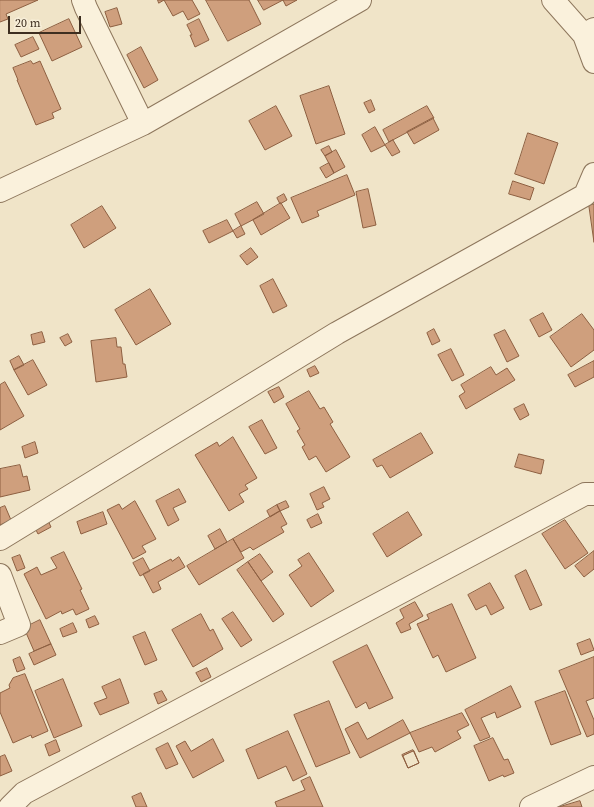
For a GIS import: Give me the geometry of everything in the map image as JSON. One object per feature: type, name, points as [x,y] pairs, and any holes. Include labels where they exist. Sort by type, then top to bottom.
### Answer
[{"type":"street","points":[[83,0],[143,124]]},
{"type":"street","points":[[0,191],[143,124],[360,0]]},
{"type":"street","points":[[553,0],[591,36],[594,62]]},
{"type":"street","points":[[0,539],[337,333],[585,194],[594,174]]},
{"type":"street","points":[[10,807],[24,793],[31,789],[585,494],[594,494]]},
{"type":"street","points":[[0,575],[19,625],[0,633]]},
{"type":"street","points":[[531,807],[594,777]]},
{"type":"building","points":[[0,0],[38,0],[6,14],[8,19],[0,22]]},
{"type":"building","points":[[164,0],[192,0],[200,14],[188,20],[183,11],[173,16]]},
{"type":"building","points":[[206,0],[249,0],[261,24],[228,41]]},
{"type":"building","points":[[258,0],[283,0],[264,10]]},
{"type":"building","points":[[283,0],[297,0],[286,6]]},
{"type":"building","points":[[117,8],[122,24],[110,27],[105,12]]},
{"type":"building","points":[[69,19],[82,47],[52,61],[39,33]]},
{"type":"building","points":[[199,19],[209,40],[195,47],[190,35],[192,35],[187,25]]},
{"type":"building","points":[[33,37],[39,49],[21,57],[15,45]]},
{"type":"building","points":[[141,47],[158,80],[144,88],[127,55]]},
{"type":"building","points":[[31,61],[33,64],[40,61],[61,109],[52,113],[54,118],[36,125],[13,68]]},
{"type":"building","points":[[329,86],[345,134],[316,144],[300,96]]},
{"type":"building","points":[[371,100],[375,110],[369,113],[364,103]]},
{"type":"building","points":[[276,106],[292,136],[265,150],[249,121]]},
{"type":"building","points":[[427,106],[434,118],[389,142],[383,130]]},
{"type":"building","points":[[433,118],[439,130],[414,144],[407,132]]},
{"type":"building","points":[[375,127],[385,145],[371,152],[362,135]]},
{"type":"building","points":[[528,133],[558,143],[544,184],[515,174]]},
{"type":"building","points":[[393,140],[400,152],[392,156],[385,145]]},
{"type":"building","points":[[329,146],[332,152],[325,156],[321,150]]},
{"type":"building","points":[[336,150],[345,167],[334,173],[325,156]]},
{"type":"building","points":[[329,163],[334,173],[326,178],[320,168]]},
{"type":"building","points":[[347,175],[355,195],[317,211],[319,216],[302,223],[291,198]]},
{"type":"building","points":[[513,181],[534,188],[530,200],[509,194]]},
{"type":"building","points":[[368,189],[376,225],[363,228],[356,192]]},
{"type":"building","points":[[284,194],[287,200],[280,204],[277,198]]},
{"type":"building","points":[[257,202],[264,214],[241,226],[235,214]]},
{"type":"building","points":[[281,203],[290,218],[261,235],[253,220]]},
{"type":"building","points":[[589,204],[594,204],[594,242]]},
{"type":"building","points":[[102,206],[116,228],[84,248],[71,225]]},
{"type":"building","points":[[227,220],[233,231],[209,243],[203,231]]},
{"type":"building","points":[[241,226],[245,234],[237,238],[233,231]]},
{"type":"building","points":[[251,248],[258,257],[247,265],[240,256]]},
{"type":"building","points":[[273,279],[287,306],[273,313],[260,286]]},
{"type":"building","points":[[150,289],[171,324],[136,345],[115,310]]},
{"type":"building","points":[[543,313],[552,330],[539,337],[530,320]]},
{"type":"building","points":[[582,314],[594,330],[594,350],[571,367],[550,337]]},
{"type":"building","points":[[434,329],[440,341],[432,345],[427,333]]},
{"type":"building","points":[[505,330],[519,356],[507,362],[494,335]]},
{"type":"building","points":[[42,332],[45,342],[33,345],[31,335]]},
{"type":"building","points":[[68,334],[72,342],[65,346],[60,338]]},
{"type":"building","points":[[116,338],[117,347],[121,347],[123,364],[125,364],[127,377],[96,382],[91,341]]},
{"type":"building","points":[[451,349],[464,375],[452,381],[438,355]]},
{"type":"building","points":[[19,356],[24,365],[14,370],[10,361]]},
{"type":"building","points":[[33,360],[47,385],[28,395],[14,370]]},
{"type":"building","points":[[594,361],[594,377],[575,387],[568,375]]},
{"type":"building","points":[[315,366],[319,373],[310,377],[307,370]]},
{"type":"building","points":[[491,367],[496,375],[507,368],[515,380],[466,409],[459,396],[465,392],[461,385]]},
{"type":"building","points":[[5,382],[24,416],[0,430],[0,385]]},
{"type":"building","points":[[279,387],[284,397],[274,403],[268,392]]},
{"type":"building","points":[[309,391],[320,409],[324,407],[333,422],[330,424],[350,457],[326,472],[316,456],[309,460],[302,447],[305,445],[297,431],[300,429],[286,404]]},
{"type":"building","points":[[524,404],[529,415],[520,420],[514,409]]},
{"type":"building","points":[[262,420],[277,448],[265,454],[249,427]]},
{"type":"building","points":[[421,433],[433,453],[390,478],[382,465],[377,467],[373,460]]},
{"type":"building","points":[[233,437],[257,478],[245,485],[248,489],[239,494],[244,502],[229,511],[195,455],[217,442],[219,446]]},
{"type":"building","points":[[35,442],[38,453],[25,458],[22,447]]},
{"type":"building","points":[[519,454],[544,460],[541,474],[515,467]]},
{"type":"building","points":[[20,465],[23,477],[27,476],[30,490],[0,497],[0,469]]},
{"type":"building","points":[[324,487],[330,499],[322,503],[324,507],[317,510],[310,494]]},
{"type":"building","points":[[179,489],[186,502],[173,508],[179,520],[168,526],[156,501]]},
{"type":"building","points":[[135,501],[156,539],[142,546],[146,552],[133,559],[107,510],[119,504],[122,509]]},
{"type":"building","points":[[286,501],[289,507],[280,511],[277,505]]},
{"type":"building","points":[[277,505],[280,511],[270,517],[267,511]]},
{"type":"building","points":[[5,506],[11,520],[0,525],[0,508]]},
{"type":"building","points":[[280,511],[287,524],[281,527],[284,532],[253,550],[250,547],[241,552],[233,539]]},
{"type":"building","points":[[103,512],[107,524],[81,534],[77,522]]},
{"type":"building","points":[[408,512],[422,535],[387,557],[373,534]]},
{"type":"building","points":[[318,514],[322,523],[311,528],[307,520]]},
{"type":"building","points":[[46,516],[51,527],[38,534],[32,522]]},
{"type":"building","points":[[565,520],[588,553],[565,569],[542,534]]},
{"type":"building","points":[[220,529],[227,542],[215,549],[208,536]]},
{"type":"building","points":[[233,539],[244,558],[199,585],[187,566]]},
{"type":"building","points":[[594,551],[594,569],[584,577],[575,566]]},
{"type":"building","points":[[64,552],[82,589],[80,590],[89,609],[76,615],[73,609],[62,614],[61,611],[46,619],[24,574],[37,567],[41,575],[57,568],[51,558]]},
{"type":"building","points":[[309,553],[334,591],[311,607],[289,575],[302,566],[298,560]]},
{"type":"building","points":[[260,554],[273,572],[261,581],[248,562]]},
{"type":"building","points":[[20,555],[25,568],[17,571],[12,558]]},
{"type":"building","points":[[179,557],[185,567],[158,582],[161,589],[153,593],[143,574],[171,559],[172,561]]},
{"type":"building","points":[[143,558],[150,571],[140,576],[133,563]]},
{"type":"building","points":[[248,562],[284,614],[273,622],[237,570]]},
{"type":"building","points":[[526,570],[542,605],[530,610],[515,576]]},
{"type":"building","points":[[490,583],[504,608],[491,615],[486,605],[476,610],[468,595]]},
{"type":"building","points":[[415,602],[423,616],[409,624],[411,629],[401,633],[396,623],[404,618],[400,610]]},
{"type":"building","points":[[452,604],[476,658],[446,672],[438,655],[433,658],[417,624],[429,619],[427,615]]},
{"type":"building","points":[[233,612],[252,640],[241,647],[222,619]]},
{"type":"building","points":[[201,614],[210,631],[213,629],[223,649],[193,667],[172,630]]},
{"type":"building","points":[[95,616],[99,624],[89,628],[86,620]]},
{"type":"building","points":[[40,620],[51,644],[34,651],[24,628]]},
{"type":"building","points":[[73,623],[77,632],[63,637],[60,629]]},
{"type":"building","points":[[145,632],[157,660],[145,665],[133,637]]},
{"type":"building","points":[[590,639],[594,650],[581,655],[577,644]]},
{"type":"building","points":[[51,644],[56,655],[34,665],[29,654]]},
{"type":"building","points":[[367,645],[393,698],[369,709],[366,702],[356,708],[333,662]]},
{"type":"building","points":[[20,657],[25,669],[17,672],[13,660]]},
{"type":"building","points":[[594,657],[594,698],[586,701],[594,720],[594,734],[587,737],[559,671]]},
{"type":"building","points":[[207,668],[211,677],[201,682],[196,673]]},
{"type":"building","points":[[25,674],[48,731],[32,738],[31,735],[13,743],[0,712],[0,693],[10,688],[9,685],[13,678]]},
{"type":"building","points":[[63,679],[82,726],[54,738],[35,691]]},
{"type":"building","points":[[120,679],[129,703],[100,715],[94,703],[107,698],[102,687]]},
{"type":"building","points":[[511,686],[521,707],[497,718],[495,712],[481,718],[490,737],[480,741],[465,710]]},
{"type":"building","points":[[162,691],[167,700],[158,704],[154,694]]},
{"type":"building","points":[[565,691],[581,734],[551,745],[535,702]]},
{"type":"building","points":[[329,701],[350,753],[316,767],[294,715]]},
{"type":"building","points":[[462,713],[469,725],[457,731],[461,738],[435,752],[432,747],[419,752],[410,733]]},
{"type":"building","points":[[403,720],[410,733],[360,758],[345,729],[358,722],[367,739]]},
{"type":"building","points":[[288,731],[307,774],[293,781],[286,766],[258,779],[246,750]]},
{"type":"building","points":[[493,738],[504,760],[508,759],[514,773],[504,777],[503,775],[489,781],[474,746]]},
{"type":"building","points":[[213,739],[224,761],[193,778],[176,746],[185,741],[191,751]]},
{"type":"building","points":[[56,740],[60,751],[49,756],[45,745]]},
{"type":"building","points":[[168,743],[178,764],[166,769],[156,749]]},
{"type":"building","points":[[413,750],[419,763],[408,768],[402,755]]},
{"type":"building","points":[[414,751],[419,763],[408,768],[403,756]]},
{"type":"building","points":[[5,755],[12,771],[0,776],[0,757]]},
{"type":"building","points":[[310,777],[323,807],[277,807],[275,802],[305,790],[301,781]]},
{"type":"building","points":[[141,793],[147,807],[136,807],[132,797]]},
{"type":"building","points":[[580,801],[582,807],[559,807]]}]
